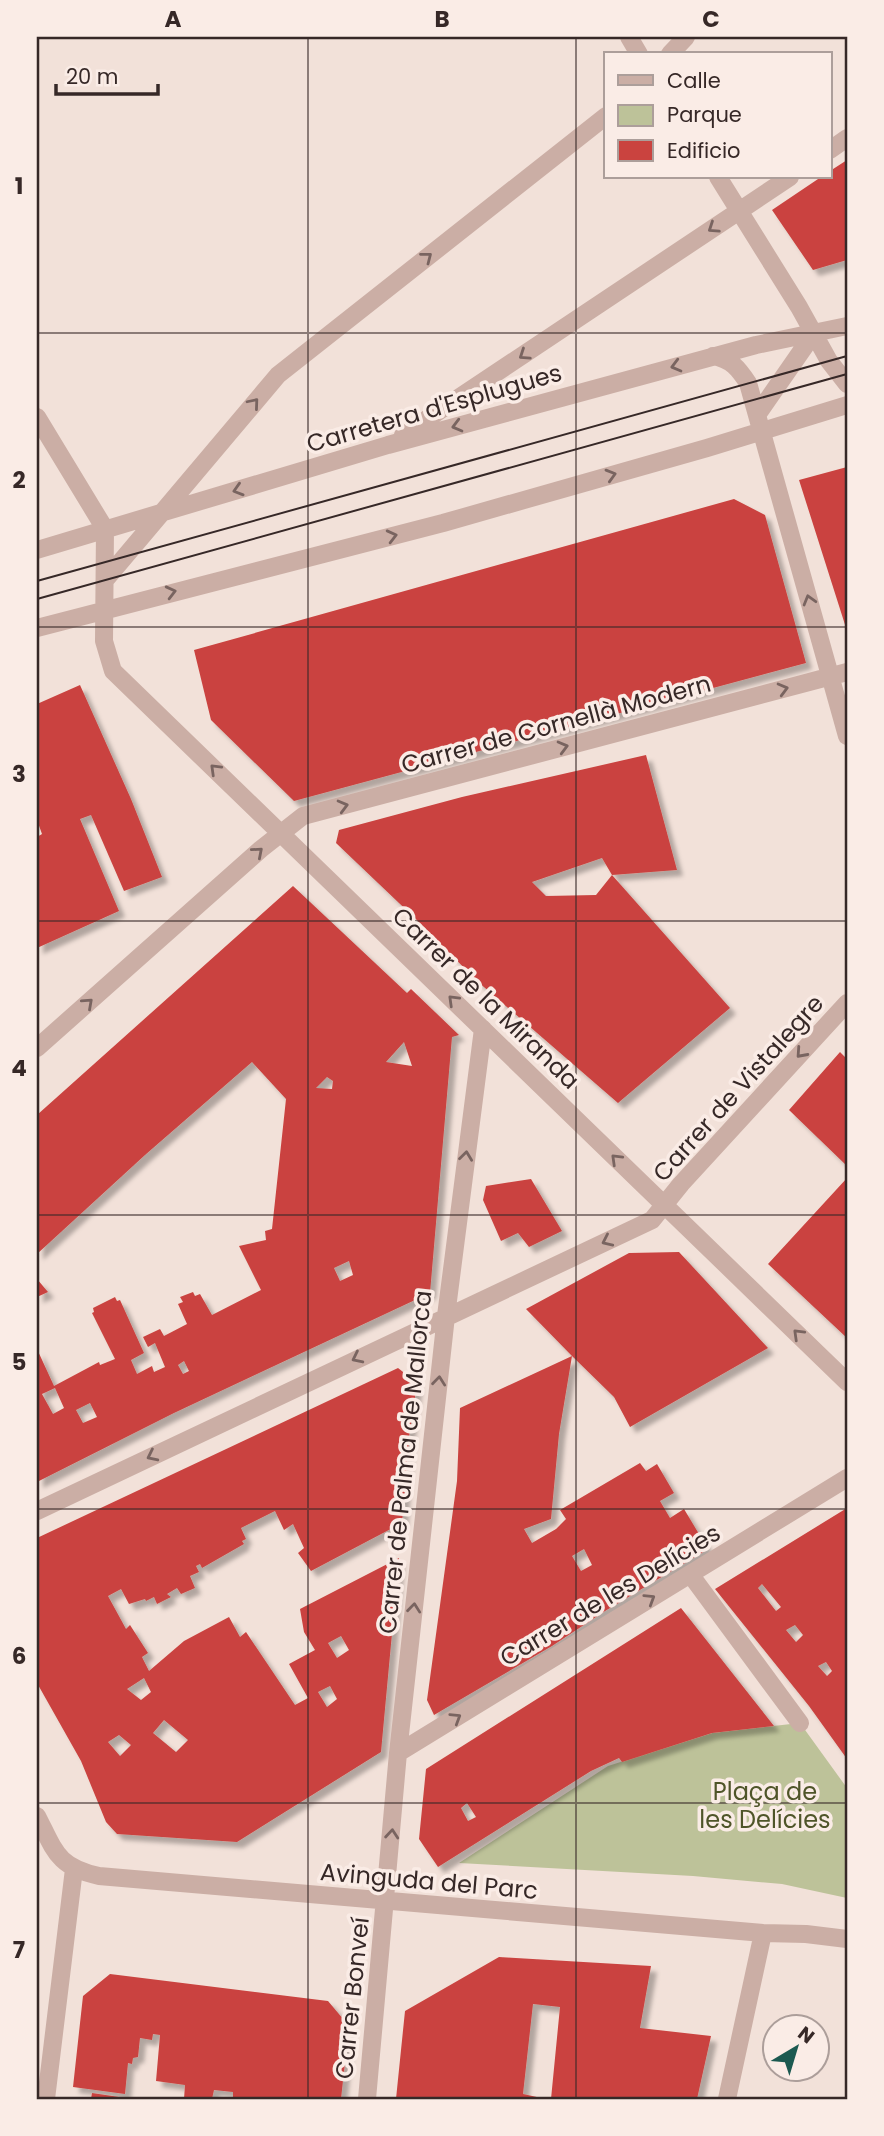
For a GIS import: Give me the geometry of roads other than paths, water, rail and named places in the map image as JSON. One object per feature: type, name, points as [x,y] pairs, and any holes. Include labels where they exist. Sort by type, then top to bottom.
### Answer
[{"type":"street","points":[[672,52],[687,37]]},
{"type":"street","points":[[106,579],[278,375],[604,118]]},
{"type":"street","points":[[832,149],[847,138]]},
{"type":"street","points":[[719,178],[814,333],[828,361],[847,384]]},
{"type":"street","points":[[388,445],[789,178]]},
{"type":"street","name":"Carretera d'Esplugues","points":[[37,550],[388,445],[713,356],[847,326]]},
{"type":"street","points":[[759,423],[814,333]]},
{"type":"street","points":[[713,356],[726,359],[739,368],[748,383],[839,674],[847,736]]},
{"type":"street","points":[[37,628],[443,523],[759,423],[847,405]]},
{"type":"street","points":[[37,417],[105,529],[105,609]]},
{"type":"street","name":"Carrer de la Miranda","points":[[105,609],[104,641],[113,671],[847,1382]]},
{"type":"street","name":"Carrer de Cornellà Modern","points":[[37,1048],[303,816],[839,674]]},
{"type":"street","name":"Carrer de Vistalegre","points":[[37,1511],[652,1220],[681,1184],[847,1003]]},
{"type":"street","name":"Carrer de Palma de Mallorca","points":[[386,1902],[398,1754],[446,1316],[483,1029]]},
{"type":"street","name":"Carrer de les Delícies","points":[[398,1754],[847,1478]]},
{"type":"street","points":[[690,1574],[800,1723]]},
{"type":"street","points":[[37,1816],[45,1848],[74,1869],[47,2099]]},
{"type":"street","name":"Avinguda del Parc","points":[[74,1869],[99,1876],[763,1933],[806,1934],[847,1940]]},
{"type":"street","name":"Carrer Bonveí","points":[[367,2099],[386,1902]]},
{"type":"street","points":[[727,2099],[763,1933]]},
{"type":"tram line","points":[[37,581],[847,356]]},
{"type":"tram line","points":[[37,599],[847,374]]},
{"type":"park label","name":"Plaça de les Delícies","points":[[765,1805]]}]
